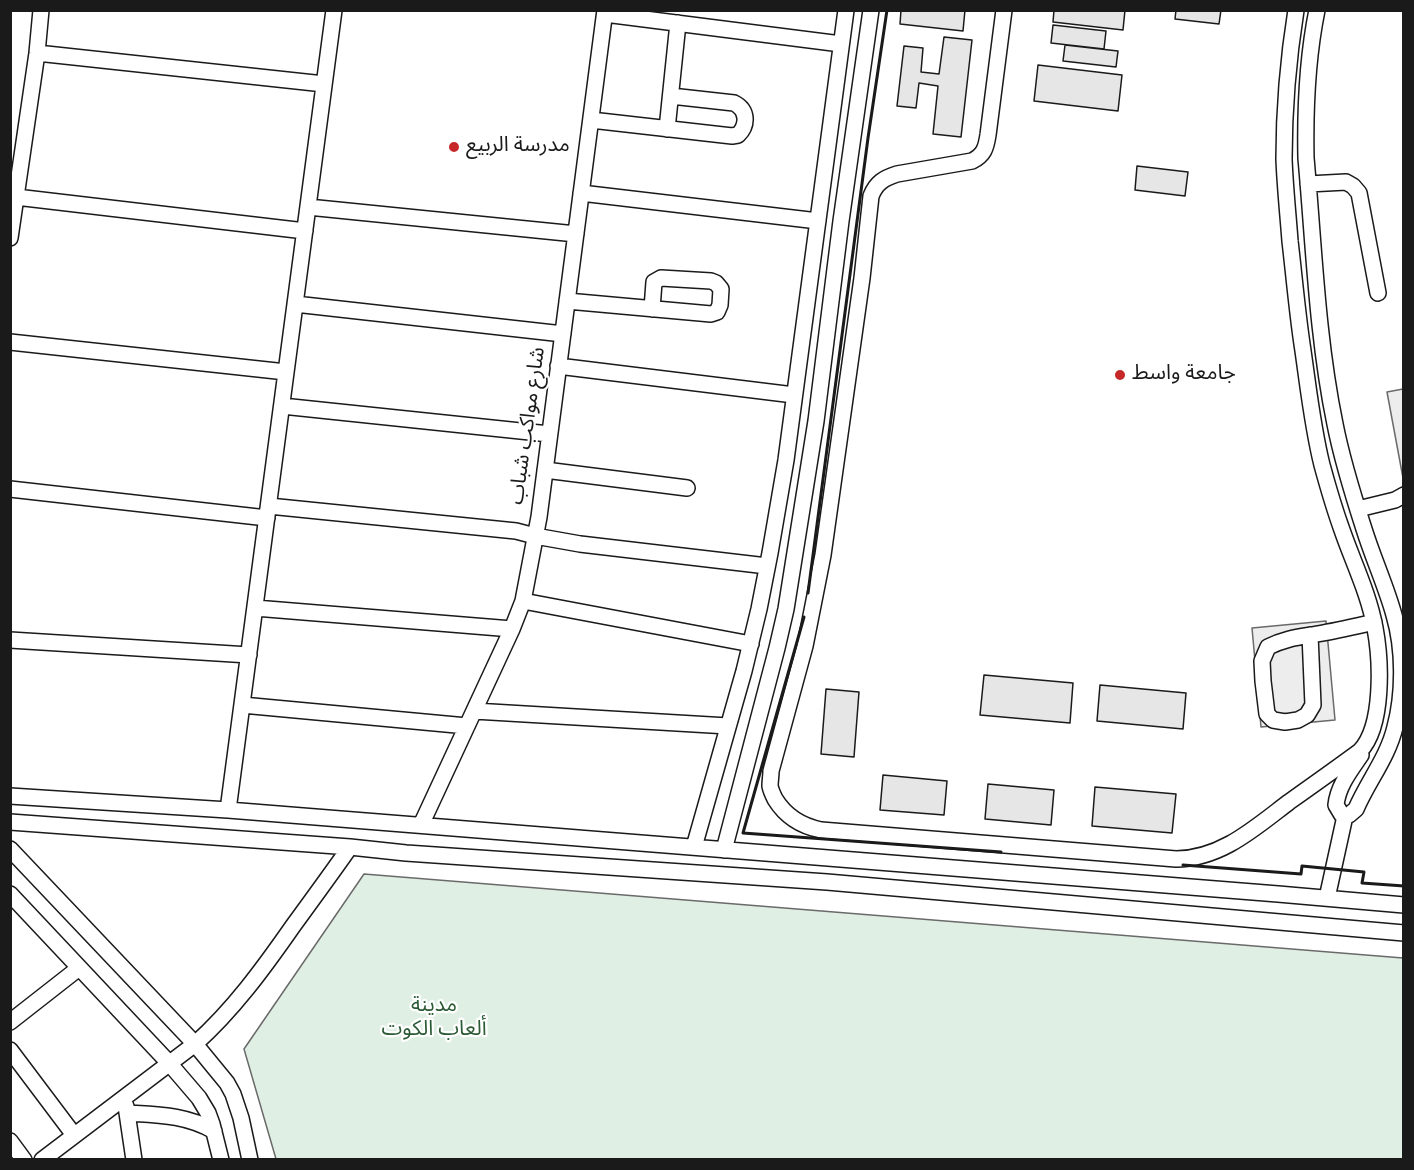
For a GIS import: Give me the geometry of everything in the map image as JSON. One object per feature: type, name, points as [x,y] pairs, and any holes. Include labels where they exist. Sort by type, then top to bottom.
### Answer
[{"type":"street","points":[[10,238],[37,53],[41,10]]},
{"type":"street","points":[[228,810],[334,10]]},
{"type":"street","points":[[694,847],[751,644],[767,566],[786,459],[846,10]]},
{"type":"street","points":[[724,849],[786,609],[816,421],[871,10]]},
{"type":"street","points":[[1004,10],[985,150],[972,161],[889,176],[877,185],[871,196],[859,300],[823,555],[805,646],[771,771],[772,794],[781,808],[797,822],[821,830],[1184,859],[1211,852],[1239,839],[1366,745]]},
{"type":"street","points":[[1296,10],[1286,95],[1284,162],[1297,312],[1313,422],[1321,460],[1341,529],[1370,607],[1378,645],[1380,669],[1379,695],[1373,726],[1366,745],[1345,778],[1337,799],[1338,810],[1345,816]]},
{"type":"street","points":[[1317,10],[1306,90],[1305,147],[1323,354],[1337,433],[1364,529],[1394,612],[1402,642],[1397,742],[1356,809],[1345,816]]},
{"type":"street","points":[[605,12],[842,44]]},
{"type":"street","name":"شارع مواكب شباب","points":[[421,825],[523,601],[545,470],[605,12]]},
{"type":"street","points":[[667,129],[678,23]]},
{"type":"street","points":[[37,53],[324,84]]},
{"type":"street","points":[[591,120],[735,136],[744,126],[743,110],[741,106],[734,103],[670,96]]},
{"type":"street","points":[[1308,184],[1346,182],[1359,193],[1378,293]]},
{"type":"street","points":[[581,193],[818,221]]},
{"type":"street","points":[[16,197],[305,231]]},
{"type":"street","points":[[308,207],[576,234]]},
{"type":"street","points":[[567,301],[652,309],[714,314],[720,305],[721,289],[711,281],[661,278],[654,282],[652,309]]},
{"type":"street","points":[[295,304],[563,334]]},
{"type":"street","points":[[10,342],[286,372]]},
{"type":"street","points":[[558,366],[794,395]]},
{"type":"street","points":[[282,406],[549,434]]},
{"type":"street","points":[[545,470],[687,488]]},
{"type":"street","points":[[10,489],[516,531],[580,544],[767,566]]},
{"type":"street","points":[[1358,509],[1395,500],[1404,495]]},
{"type":"street","points":[[523,601],[751,644]]},
{"type":"street","points":[[255,608],[512,629]]},
{"type":"street","points":[[1310,635],[1312,705],[1307,715],[1298,720],[1285,722],[1273,720],[1267,714],[1263,681],[1262,661],[1268,647],[1282,640],[1374,622]]},
{"type":"street","points":[[10,640],[249,655]]},
{"type":"street","points":[[242,705],[467,726]]},
{"type":"street","points":[[474,711],[728,726]]},
{"type":"street","points":[[10,796],[421,825],[1404,905]]},
{"type":"street","points":[[1327,898],[1345,816]]},
{"type":"street","points":[[13,822],[418,854],[827,882],[1404,933]]},
{"type":"street","points":[[42,1160],[213,1028],[249,987],[350,847]]},
{"type":"street","points":[[10,849],[195,1044],[227,1083],[241,1118],[250,1160]]},
{"type":"street","points":[[10,894],[169,1064],[203,1104],[214,1131],[221,1160]]},
{"type":"street","points":[[1276,921],[1278,894]]},
{"type":"street","points":[[1384,931],[1385,903]]},
{"type":"street","points":[[10,1022],[79,968]]},
{"type":"street","points":[[10,1050],[74,1135]]},
{"type":"street","points":[[125,1097],[134,1160]]},
{"type":"street","points":[[127,1113],[181,1117],[200,1123],[214,1131]]},
{"type":"street","points":[[10,1141],[24,1160]]},
{"type":"green space","name":"مدينة ألعاب الكوت","points":[[364,874],[1403,958],[1403,1159],[276,1159],[244,1049]]},
{"type":"shaded area","points":[[1404,389],[1403,478],[1387,392]]},
{"type":"shaded area","points":[[1326,621],[1335,720],[1261,727],[1252,628]]},
{"type":"building","points":[[901,10],[965,10],[963,31],[900,24]]},
{"type":"building","points":[[1054,10],[1125,10],[1123,30],[1053,22]]},
{"type":"building","points":[[1176,10],[1221,10],[1219,24],[1175,19]]},
{"type":"building","points":[[1053,25],[1106,31],[1104,49],[1051,43]]},
{"type":"building","points":[[944,37],[972,40],[961,137],[933,134],[938,86],[919,83],[916,108],[897,106],[904,46],[923,48],[921,72],[939,74]]},
{"type":"building","points":[[1065,45],[1118,51],[1116,67],[1063,61]]},
{"type":"building","points":[[1038,65],[1122,75],[1118,111],[1034,101]]},
{"type":"building","points":[[1137,166],[1188,172],[1185,196],[1135,190]]},
{"type":"building","points":[[984,675],[1073,683],[1070,723],[980,715]]},
{"type":"building","points":[[1100,685],[1186,693],[1183,729],[1097,721]]},
{"type":"building","points":[[826,689],[859,692],[854,757],[821,754]]},
{"type":"building","points":[[883,775],[947,781],[944,815],[880,810]]},
{"type":"building","points":[[988,784],[1054,790],[1051,825],[985,819]]},
{"type":"building","points":[[1095,787],[1176,794],[1172,833],[1092,826]]},
{"type":"wall","points":[[808,593],[887,10]]},
{"type":"wall","points":[[804,617],[743,833],[1001,852]]},
{"type":"wall","points":[[1183,865],[1301,874],[1302,866],[1364,872],[1362,883],[1404,886]]},
{"type":"place","name":"مدرسة الربيع","points":[[454,147]]},
{"type":"place","name":"جامعة واسط","points":[[1120,375]]}]
